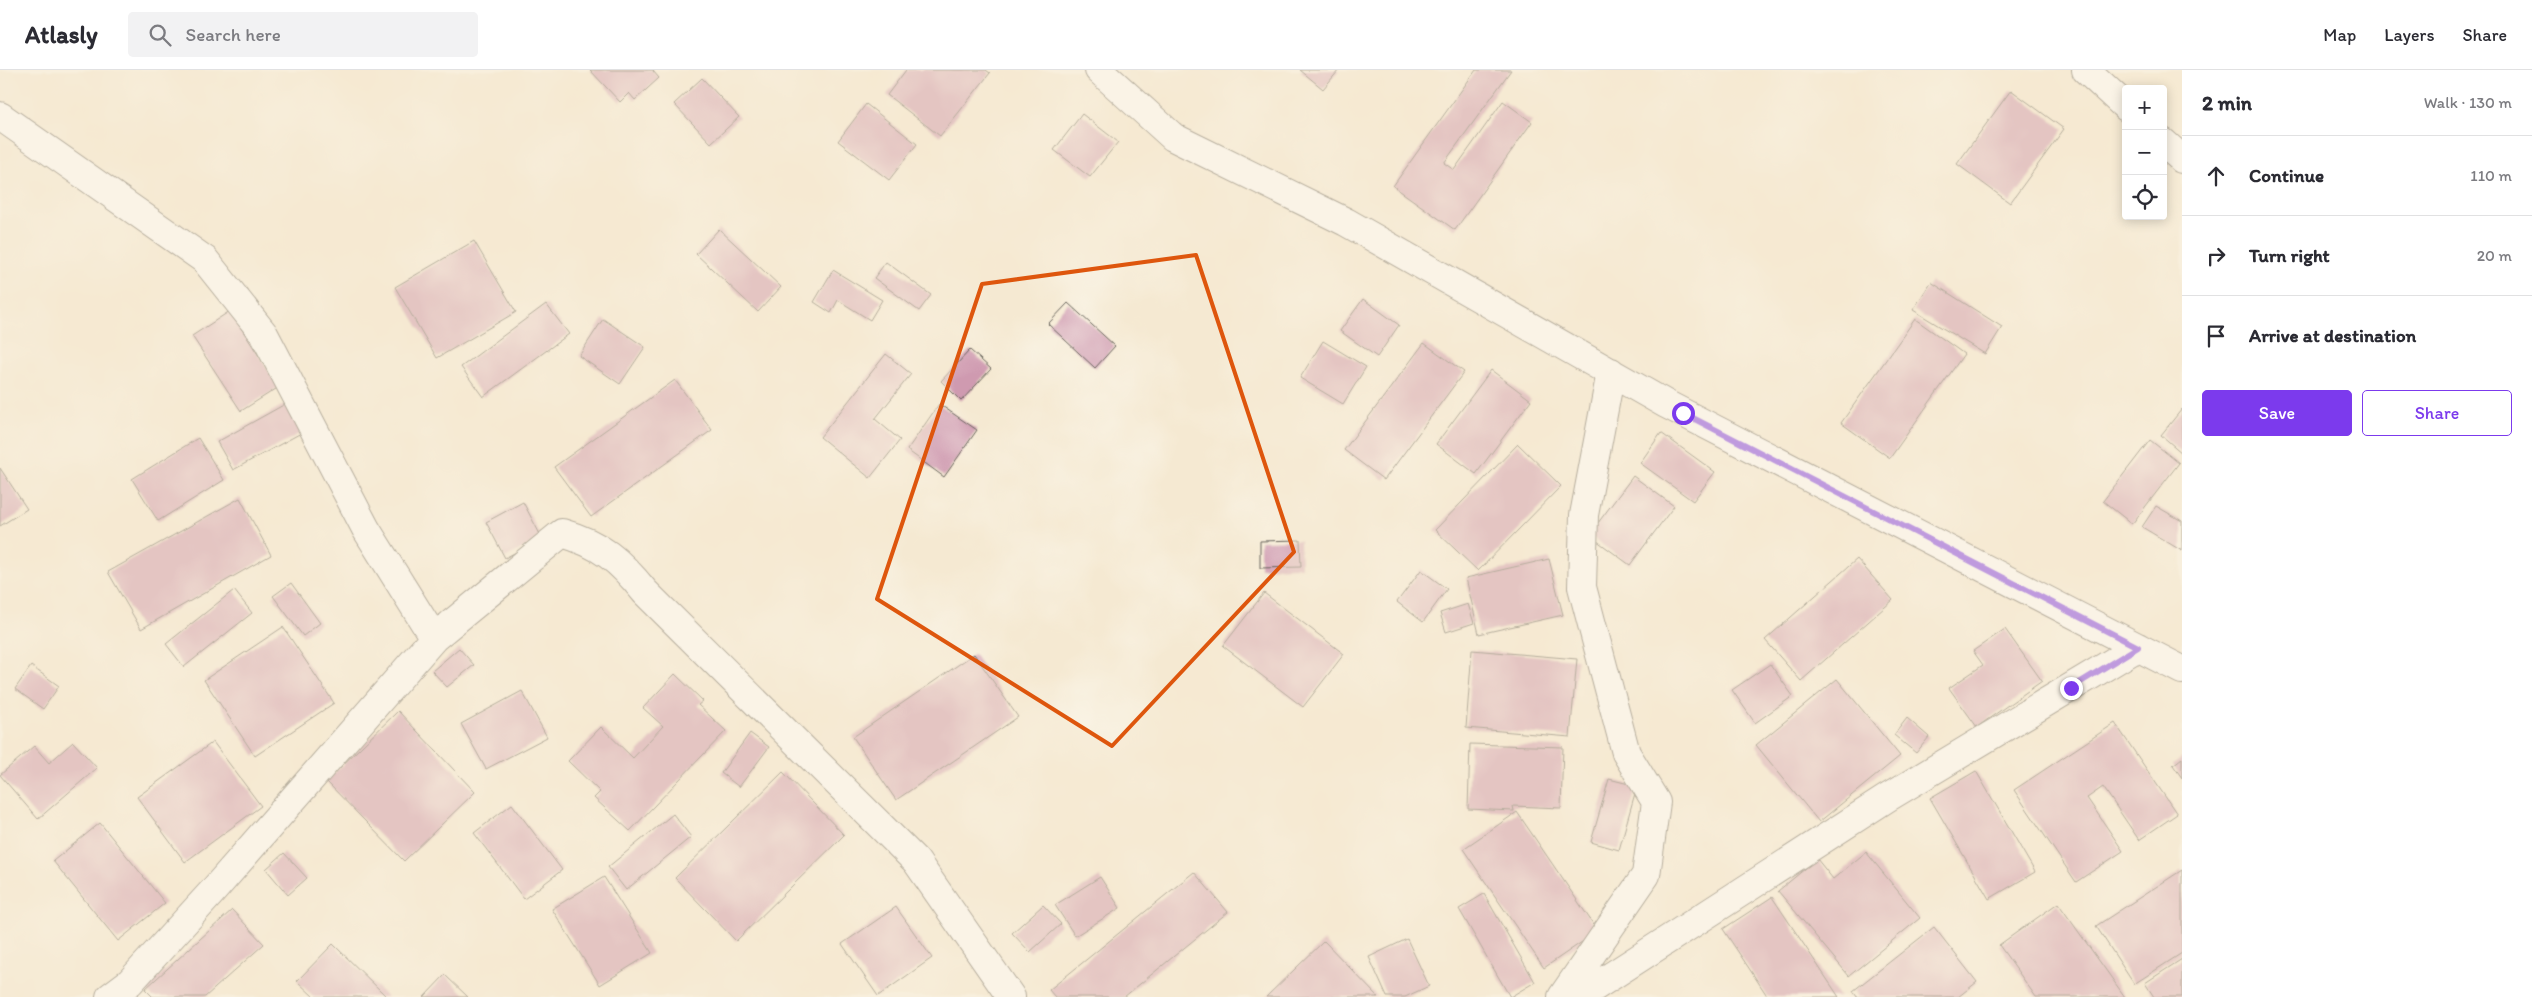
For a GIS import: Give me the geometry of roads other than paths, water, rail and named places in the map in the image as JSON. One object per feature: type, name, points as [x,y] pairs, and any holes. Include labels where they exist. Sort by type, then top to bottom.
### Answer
[{"type":"street","points":[[1099,70],[1173,137],[1346,222],[1666,404],[2138,647],[2177,660]]},
{"type":"street","points":[[2086,70],[2122,103]]},
{"type":"street","points":[[0,116],[205,260],[264,334],[366,529],[434,638]]},
{"type":"street","points":[[2167,146],[2182,159]]},
{"type":"street","points":[[1562,997],[1646,874],[1656,802],[1626,753],[1582,587],[1584,515],[1611,372]]},
{"type":"street","points":[[110,997],[130,982],[212,892],[434,638],[562,534],[587,540],[625,566],[645,592],[916,860],[1011,997]]},
{"type":"street","points":[[1579,997],[1887,798],[2138,647]]}]
